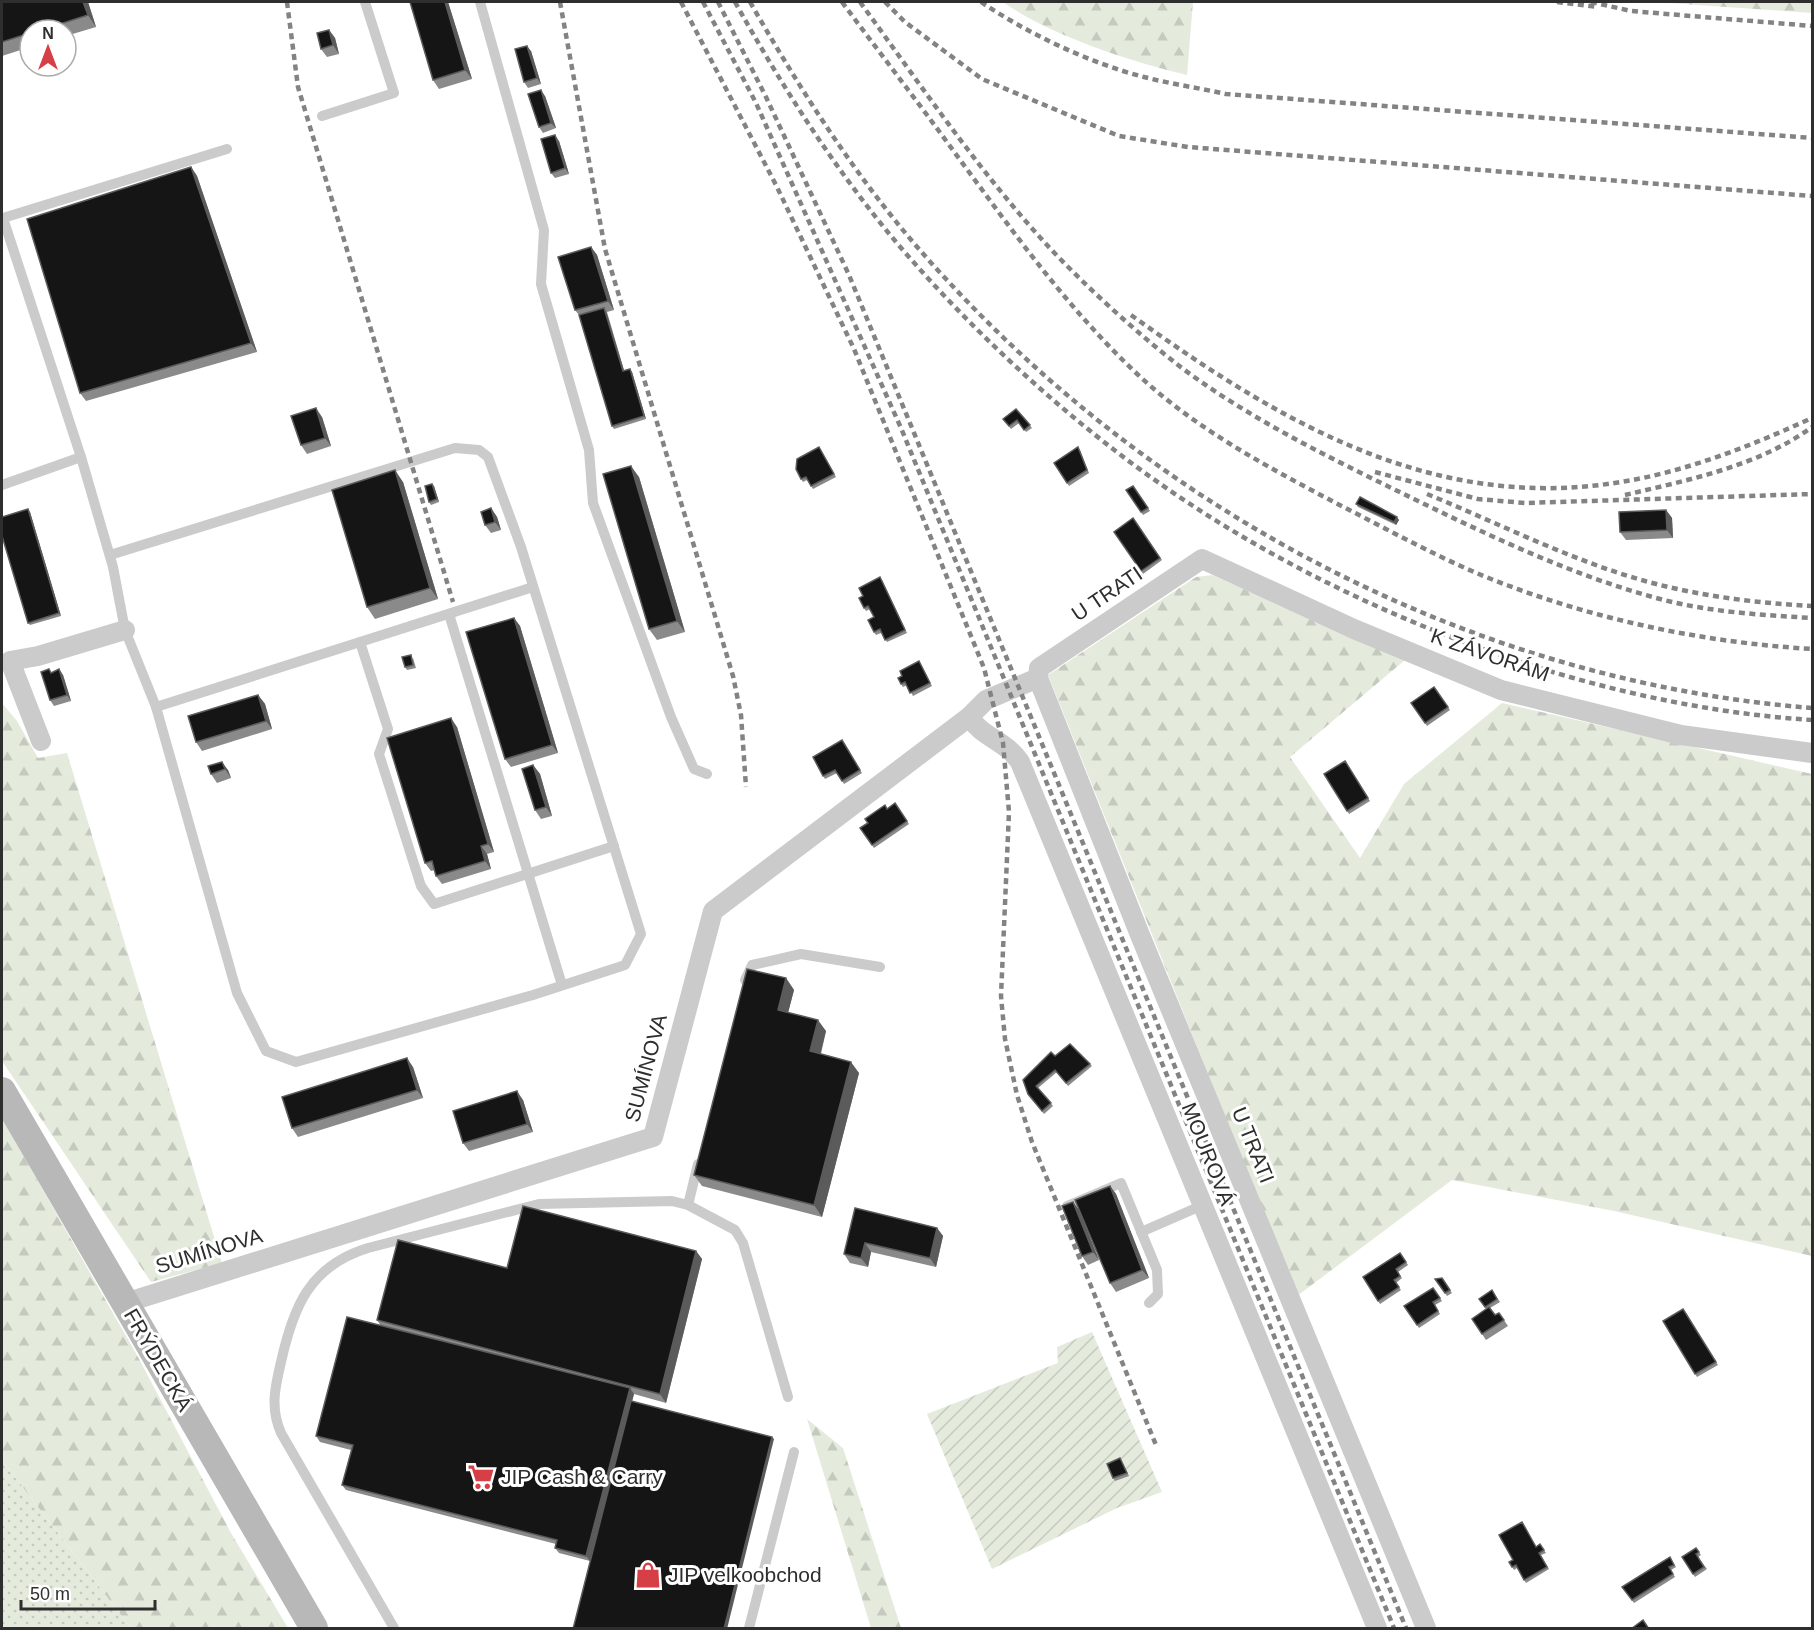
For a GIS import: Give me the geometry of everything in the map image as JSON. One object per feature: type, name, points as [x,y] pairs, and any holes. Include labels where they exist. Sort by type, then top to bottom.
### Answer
[{"type":"main road","name":"FRÝDECKÁ","points":[[2,1091],[314,1629]]},
{"type":"street","name":"U TRATI","points":[[1202,559],[1039,673],[1140,935],[1426,1629]]},
{"type":"street","name":"K ZÁVORÁM","points":[[1202,559],[1354,629],[1502,690],[1681,735],[1812,753]]},
{"type":"street","points":[[40,741],[6,661],[38,656],[125,630]]},
{"type":"street","name":"SUMÍNOVA","points":[[124,1303],[653,1137],[713,911],[969,717],[986,700],[1039,673]]},
{"type":"street","name":"MOUROVÁ","points":[[969,717],[977,728],[1011,749],[1020,762],[1377,1629]]},
{"type":"lane","points":[[322,116],[393,93],[365,2]]},
{"type":"lane","points":[[480,2],[544,230],[541,284],[589,450],[593,503],[671,717],[694,770],[707,774]]},
{"type":"lane","points":[[110,555],[455,448],[467,447],[479,450],[493,466],[641,934],[625,965],[296,1062],[266,1051],[237,993],[156,707],[125,630],[110,555],[81,457],[3,218],[227,149]]},
{"type":"lane","points":[[2,485],[81,457]]},
{"type":"lane","points":[[156,707],[533,587]]},
{"type":"lane","points":[[449,614],[562,985]]},
{"type":"lane","points":[[360,642],[388,729],[379,754],[421,886],[434,904],[614,846]]},
{"type":"lane","points":[[741,997],[747,974],[752,965],[794,955],[880,967]]},
{"type":"lane","points":[[688,1204],[703,1147]]},
{"type":"lane","points":[[1067,1206],[1121,1183],[1157,1270],[1158,1294],[1149,1303]]},
{"type":"lane","points":[[394,1629],[276,1422],[274,1391],[292,1316],[303,1297],[332,1266],[357,1251],[525,1206],[672,1201],[688,1204],[735,1230],[743,1243],[788,1397]]},
{"type":"lane","points":[[1141,1232],[1203,1205]]},
{"type":"lane","points":[[750,1629],[794,1452]]},
{"type":"green space","points":[[1003,2],[1193,2],[1187,75],[1141,63],[1091,46],[1043,26]]},
{"type":"green space","points":[[1655,2],[1812,2],[1812,13]]},
{"type":"green space","points":[[1212,575],[1405,660],[1290,757],[1360,858],[1404,784],[1502,703],[1812,774],[1812,1256],[1614,1211],[1452,1180],[1297,1296],[1048,675],[1196,577]]},
{"type":"green space","points":[[2,703],[17,721],[38,758],[67,753],[222,1263],[151,1282],[2,1061]]},
{"type":"green space","points":[[2,1118],[138,1357],[231,1533],[288,1628],[131,1628],[2,1460]]},
{"type":"green space","points":[[1092,1332],[1162,1492],[1117,1508],[992,1569],[927,1414],[1058,1363],[1057,1347]]},
{"type":"green space","points":[[807,1419],[843,1448],[901,1628],[871,1628]]},
{"type":"green space","points":[[2,1460],[131,1628],[2,1628]]},
{"type":"building","points":[[2,2],[83,2],[88,15],[78,18],[18,18],[18,37],[2,42]]},
{"type":"building","points":[[410,2],[445,2],[465,70],[433,80]]},
{"type":"building","points":[[329,30],[333,45],[321,49],[317,33]]},
{"type":"building","points":[[527,46],[537,78],[524,82],[515,49]]},
{"type":"building","points":[[541,90],[551,123],[539,127],[528,94]]},
{"type":"building","points":[[555,135],[565,168],[551,173],[541,139]]},
{"type":"building","points":[[191,167],[251,343],[80,393],[27,219]]},
{"type":"building","points":[[591,247],[608,301],[575,310],[558,257]]},
{"type":"building","points":[[604,308],[623,371],[630,369],[644,416],[612,426],[579,315]]},
{"type":"building","points":[[316,408],[325,438],[301,445],[291,416]]},
{"type":"building","points":[[1016,409],[1030,425],[1024,430],[1017,420],[1009,426],[1003,419]]},
{"type":"building","points":[[819,447],[834,474],[811,486],[806,477],[801,479],[796,469],[797,459]]},
{"type":"building","points":[[1078,447],[1087,470],[1067,483],[1054,463]]},
{"type":"building","points":[[631,466],[677,621],[649,629],[603,474]]},
{"type":"building","points":[[395,470],[430,588],[367,607],[332,490]]},
{"type":"building","points":[[432,484],[437,499],[429,502],[425,486]]},
{"type":"building","points":[[1133,486],[1148,508],[1141,512],[1126,490]]},
{"type":"building","points":[[1360,497],[1397,517],[1394,522],[1356,504]]},
{"type":"building","points":[[491,508],[495,522],[485,525],[481,512]]},
{"type":"building","points":[[28,509],[59,613],[28,623],[2,536],[2,517]]},
{"type":"building","points":[[1666,510],[1667,530],[1620,532],[1619,512]]},
{"type":"building","points":[[1133,518],[1160,558],[1141,571],[1114,532]]},
{"type":"building","points":[[880,577],[905,630],[885,640],[880,629],[874,632],[868,620],[874,617],[868,606],[864,608],[859,598],[863,596],[859,588]]},
{"type":"building","points":[[514,618],[552,745],[505,759],[466,632]]},
{"type":"building","points":[[411,655],[413,665],[405,667],[402,657]]},
{"type":"building","points":[[919,661],[930,683],[910,693],[905,682],[901,684],[898,678],[902,676],[900,671]]},
{"type":"building","points":[[49,669],[51,673],[59,669],[67,695],[50,700],[41,672]]},
{"type":"building","points":[[1434,687],[1448,707],[1425,723],[1411,703]]},
{"type":"building","points":[[258,695],[266,721],[196,742],[188,716]]},
{"type":"building","points":[[451,718],[488,844],[481,846],[485,861],[436,876],[432,861],[425,863],[387,738]]},
{"type":"building","points":[[842,740],[860,770],[842,781],[835,770],[823,776],[813,757]]},
{"type":"building","points":[[1345,761],[1368,798],[1347,811],[1324,774]]},
{"type":"building","points":[[222,762],[225,769],[211,774],[208,766]]},
{"type":"building","points":[[533,765],[546,807],[535,810],[522,769]]},
{"type":"building","points":[[895,803],[907,821],[872,845],[860,828],[868,823],[865,819],[885,805],[887,809]]},
{"type":"building","points":[[747,969],[786,978],[778,1010],[818,1020],[810,1051],[851,1062],[814,1205],[694,1175]]},
{"type":"building","points":[[1070,1044],[1090,1064],[1066,1083],[1055,1070],[1036,1086],[1051,1103],[1042,1111],[1028,1094],[1023,1080],[1051,1052],[1055,1056]]},
{"type":"building","points":[[407,1058],[417,1090],[292,1128],[282,1097]]},
{"type":"building","points":[[517,1091],[527,1124],[463,1143],[453,1111]]},
{"type":"building","points":[[1110,1186],[1142,1270],[1110,1283],[1075,1200]]},
{"type":"building","points":[[1073,1202],[1093,1252],[1082,1256],[1062,1206]]},
{"type":"building","points":[[523,1206],[696,1251],[660,1394],[377,1320],[398,1240],[507,1268]]},
{"type":"building","points":[[855,1208],[937,1228],[930,1258],[865,1243],[861,1258],[844,1254]]},
{"type":"building","points":[[1400,1253],[1406,1262],[1396,1269],[1400,1276],[1394,1280],[1399,1287],[1378,1301],[1363,1277]]},
{"type":"building","points":[[1442,1278],[1450,1290],[1445,1293],[1435,1279]]},
{"type":"building","points":[[1433,1288],[1440,1298],[1433,1302],[1438,1311],[1417,1325],[1404,1306]]},
{"type":"building","points":[[1492,1290],[1497,1299],[1485,1307],[1479,1299]]},
{"type":"building","points":[[1489,1307],[1495,1315],[1499,1313],[1504,1320],[1482,1334],[1472,1319]]},
{"type":"building","points":[[1683,1309],[1716,1362],[1695,1374],[1663,1321]]},
{"type":"building","points":[[347,1317],[630,1388],[586,1556],[555,1548],[557,1540],[342,1485],[353,1445],[316,1436]]},
{"type":"building","points":[[631,1401],[772,1437],[724,1629],[573,1629]]},
{"type":"building","points":[[1120,1458],[1127,1473],[1113,1478],[1107,1464]]},
{"type":"building","points":[[1522,1522],[1536,1547],[1540,1544],[1544,1550],[1539,1553],[1547,1567],[1524,1580],[1516,1565],[1512,1567],[1509,1562],[1513,1560],[1499,1535]]},
{"type":"building","points":[[1696,1548],[1699,1552],[1696,1554],[1704,1567],[1693,1574],[1682,1557]]},
{"type":"building","points":[[1670,1557],[1674,1565],[1669,1567],[1673,1574],[1632,1600],[1622,1587]]},
{"type":"building","points":[[1643,1620],[1649,1629],[1631,1629]]},
{"type":"railway","points":[[287,2],[298,87],[453,602]]},
{"type":"railway","points":[[560,2],[605,249],[733,676],[741,715],[746,787]]},
{"type":"railway","points":[[681,2],[777,187],[854,349],[984,668],[1003,743],[1009,812],[1001,996],[1005,1039],[1017,1095],[1032,1142],[1156,1445]]},
{"type":"railway","points":[[703,2],[756,103],[901,428],[1394,1628]]},
{"type":"railway","points":[[718,2],[766,97],[849,275],[1406,1628]]},
{"type":"railway","points":[[735,2],[772,66],[833,160],[878,220],[926,276],[976,329],[1057,403],[1113,449],[1188,503],[1269,552],[1354,596],[1444,634],[1535,667],[1628,692],[1721,710],[1812,720]]},
{"type":"railway","points":[[750,2],[816,111],[864,181],[946,279],[1034,366],[1129,444],[1231,514],[1339,574],[1452,625],[1569,664],[1689,692],[1812,708]]},
{"type":"railway","points":[[842,2],[1018,238],[1084,319],[1155,390],[1228,443],[1420,547],[1515,588],[1640,625],[1726,640],[1812,649]]},
{"type":"railway","points":[[860,2],[973,157],[1047,245],[1145,338],[1205,385],[1323,454],[1444,514],[1565,568],[1628,590],[1697,607],[1812,618]]},
{"type":"railway","points":[[885,2],[905,22],[982,79],[1119,136],[1188,147],[1812,196]]},
{"type":"railway","points":[[981,2],[1038,36],[1102,64],[1154,79],[1226,94],[1812,138]]},
{"type":"railway","points":[[1557,2],[1598,7]]},
{"type":"railway","points":[[1591,2],[1631,11],[1812,26]]},
{"type":"railway","points":[[1131,315],[1192,358],[1316,430],[1381,458],[1447,477],[1516,487],[1588,486],[1683,468],[1739,449],[1812,418]]},
{"type":"railway","points":[[1625,495],[1698,477],[1746,462],[1791,441],[1812,427]]},
{"type":"railway","points":[[1375,472],[1478,499],[1525,503],[1812,494]]},
{"type":"railway","points":[[1427,494],[1589,563],[1645,581],[1728,598],[1812,606]]},
{"type":"place","name":"JIP Cash & Carry","points":[[481,1477]]},
{"type":"place","name":"JIP velkoobchod","points":[[648,1575]]}]
